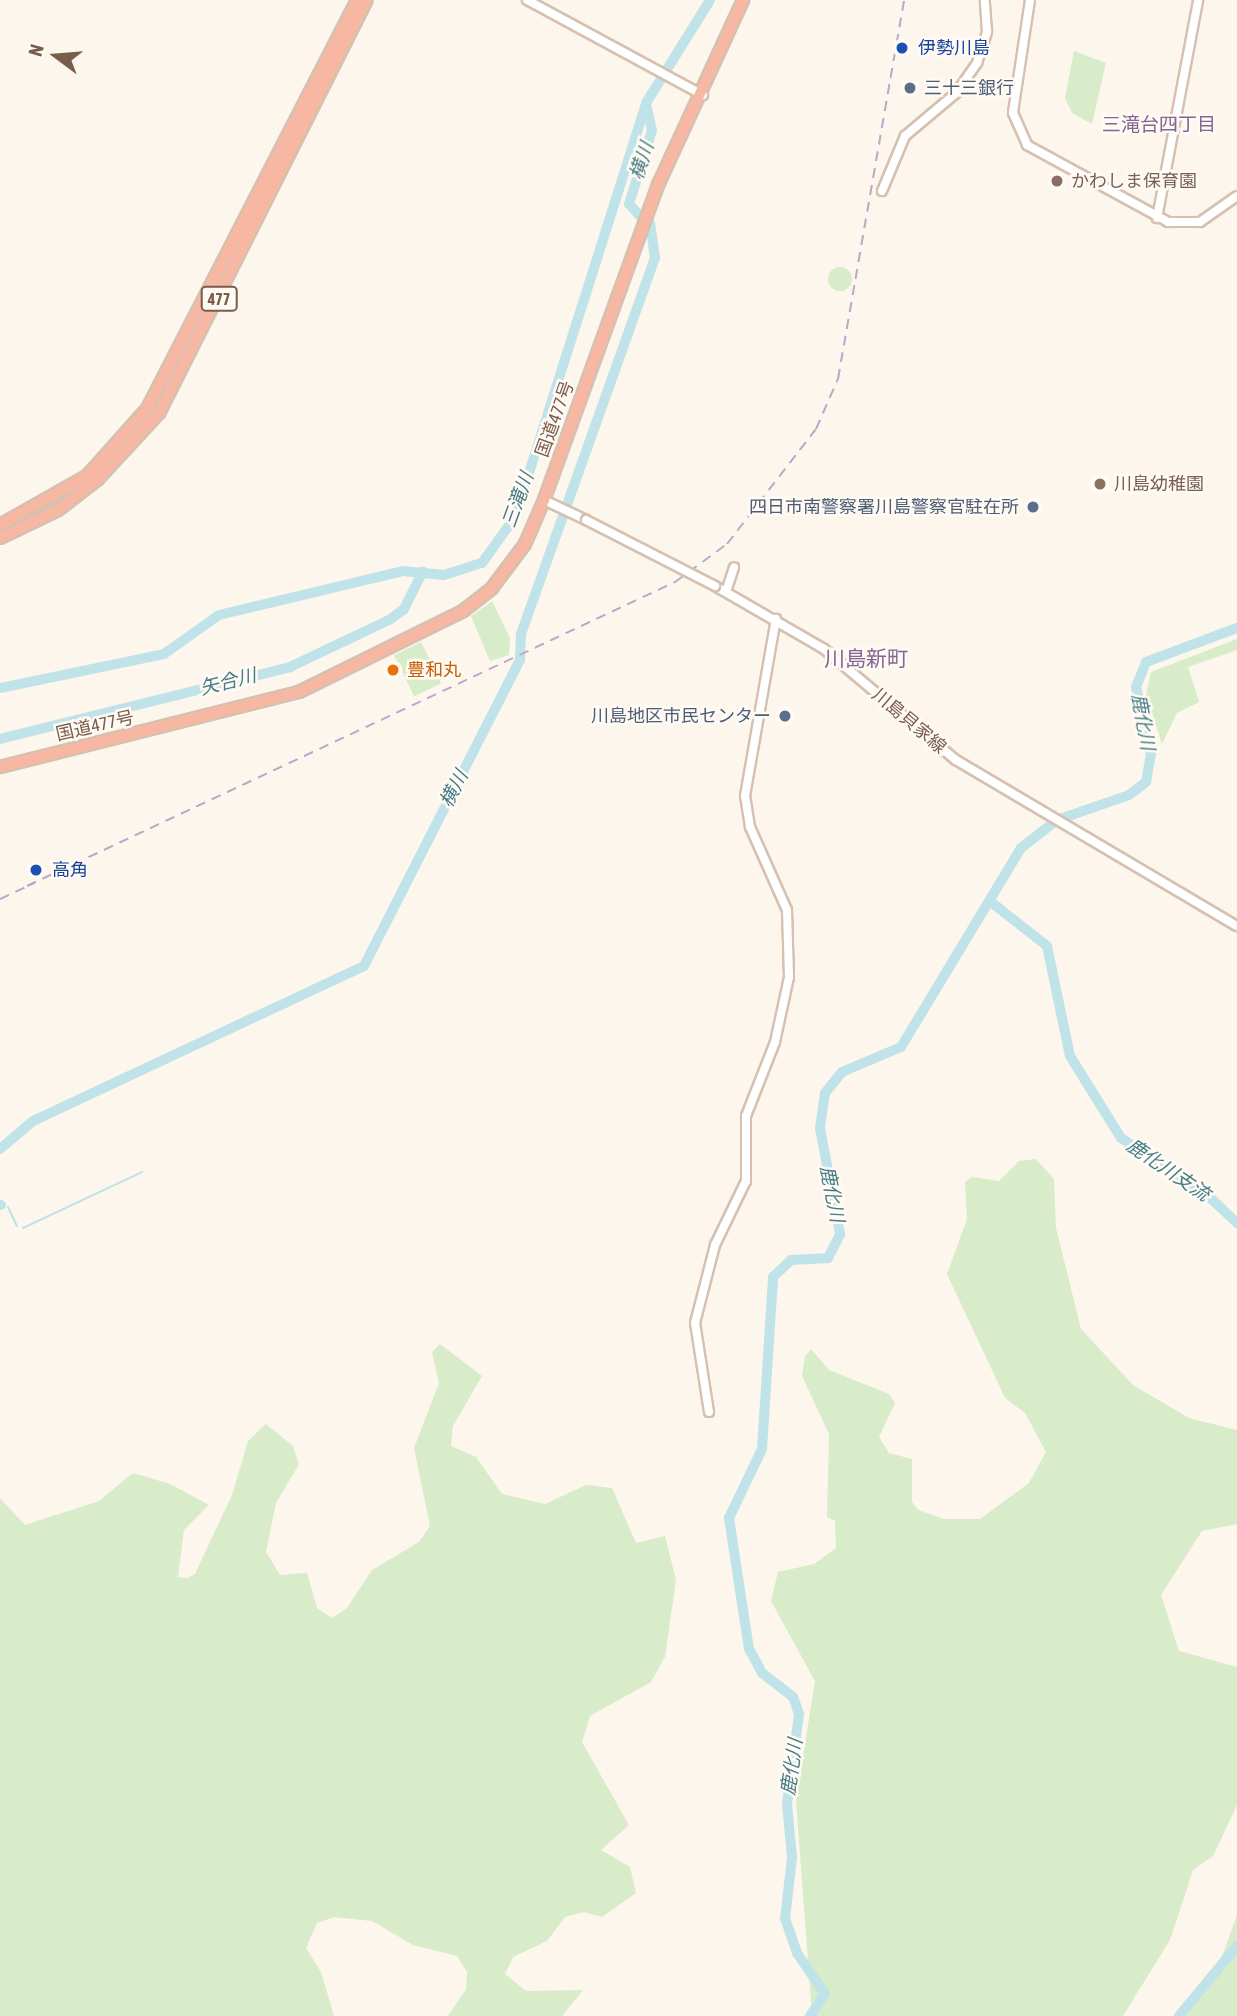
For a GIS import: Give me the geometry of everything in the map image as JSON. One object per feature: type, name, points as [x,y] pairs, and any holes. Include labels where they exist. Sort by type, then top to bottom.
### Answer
[{"type":"highway","name":"477","points":[[0,525],[87,477],[147,409],[357,0]]},
{"type":"highway","name":"477","points":[[0,537],[58,510],[88,487],[159,413],[367,0]]},
{"type":"highway","name":"国道477号","points":[[0,767],[235,711],[337,676],[463,611],[492,588],[525,544],[544,500],[658,186],[704,95],[743,0]]},
{"type":"street","points":[[527,0],[704,95]]},
{"type":"street","points":[[882,191],[905,136],[956,93],[978,63],[987,32],[985,0]]},
{"type":"street","points":[[1030,0],[1014,99],[1019,135],[1037,153],[1157,218],[1200,222],[1237,196]]},
{"type":"street","points":[[1157,218],[1198,0]]},
{"type":"street","name":"川島貝家線","points":[[544,500],[776,619],[844,664],[956,760],[1237,926]]},
{"type":"street","points":[[726,592],[734,567]]},
{"type":"street","points":[[709,1412],[695,1323],[715,1245],[746,1181],[746,1116],[775,1042],[790,965],[783,894],[751,827],[745,796],[776,619]]},
{"type":"green space","points":[[1074,51],[1106,63],[1092,124],[1072,113],[1065,98]]},
{"type":"green space","points":[[840,267],[848,271],[852,279],[848,287],[840,291],[832,287],[828,279],[832,271]]},
{"type":"green space","points":[[492,601],[510,638],[509,655],[490,661],[471,616]]},
{"type":"green space","points":[[1237,639],[1237,650],[1188,667],[1199,702],[1177,713],[1162,744],[1146,695],[1151,672]]},
{"type":"green space","points":[[421,642],[441,683],[414,696],[394,655]]},
{"type":"green space","points":[[1036,1159],[1054,1179],[1056,1228],[1081,1329],[1133,1385],[1189,1418],[1237,1430],[1237,1524],[1202,1531],[1161,1595],[1179,1651],[1237,1667],[1237,1805],[1213,1856],[1193,1870],[1170,1940],[1123,2016],[812,2016],[796,1800],[815,1681],[771,1601],[778,1572],[814,1564],[836,1548],[835,1521],[827,1517],[829,1434],[802,1376],[805,1356],[811,1349],[829,1370],[889,1394],[895,1403],[879,1437],[889,1453],[912,1459],[912,1502],[918,1510],[944,1519],[980,1519],[1029,1483],[1046,1452],[1025,1413],[1005,1398],[947,1274],[967,1219],[965,1182],[972,1177],[999,1181],[1019,1161]]},
{"type":"green space","points":[[440,1344],[482,1376],[453,1426],[451,1446],[476,1457],[502,1494],[545,1504],[586,1485],[612,1488],[636,1543],[665,1536],[676,1580],[665,1657],[651,1682],[590,1716],[582,1742],[629,1825],[601,1850],[630,1867],[636,1893],[602,1917],[584,1912],[565,1917],[547,1941],[513,1957],[505,1974],[526,1991],[583,1990],[562,2016],[448,2016],[466,1989],[467,1972],[457,1956],[413,1945],[372,1921],[334,1917],[317,1923],[306,1948],[321,1972],[334,2016],[0,2016],[0,1498],[25,1525],[99,1501],[133,1473],[170,1484],[209,1505],[184,1530],[178,1577],[187,1578],[195,1574],[232,1495],[248,1441],[266,1424],[293,1446],[299,1464],[276,1503],[266,1552],[280,1575],[307,1573],[317,1608],[332,1618],[347,1608],[372,1570],[419,1542],[430,1526],[414,1448],[439,1383],[432,1352]]},
{"type":"green space","points":[[1237,1915],[1237,2016],[1183,2016],[1221,1959]]},
{"type":"waterway","name":"三滝川","points":[[0,688],[164,654],[219,615],[403,571],[444,575],[482,563],[515,517],[646,103],[710,0]]},
{"type":"waterway","name":"横川","points":[[639,215],[629,204],[652,130],[646,105]]},
{"type":"waterway","name":"横川","points":[[0,1149],[33,1121],[364,966],[520,660],[521,634],[655,258],[650,223]]},
{"type":"waterway","name":"矢合川","points":[[0,739],[290,667],[389,620],[404,609],[423,571]]},
{"type":"waterway","name":"鹿化川","points":[[810,2016],[825,1994],[797,1953],[785,1919],[792,1858],[787,1804],[799,1714],[793,1697],[762,1673],[749,1649],[729,1518],[762,1449],[773,1277],[791,1260],[828,1258],[840,1234],[820,1128],[825,1093],[842,1072],[901,1047],[1021,848],[1057,820],[1129,795],[1146,782],[1151,754],[1136,687],[1146,662],[1237,628]]},
{"type":"waterway","name":"鹿化川支流","points":[[991,902],[1047,946],[1070,1056],[1121,1138],[1203,1191],[1237,1223]]},
{"type":"waterway","points":[[23,1228],[142,1172]]},
{"type":"waterway","points":[[8,1207],[17,1226]]},
{"type":"waterway","name":"鹿化川支流","points":[[1179,2016],[1237,1946]]},
{"type":"railway","points":[[27,886],[675,582],[727,544],[816,429],[838,379],[904,0]]},
{"type":"railway","points":[[0,899],[34,883]]},
{"type":"place","name":"伊勢川島","points":[[902,48]]},
{"type":"place","name":"三十三銀行","points":[[910,88]]},
{"type":"place","name":"かわしま保育園","points":[[1057,181]]},
{"type":"place","name":"川島幼稚園","points":[[1100,484]]},
{"type":"place","name":"四日市南警察署川島警察官駐在所","points":[[1033,507]]},
{"type":"place","name":"豊和丸","points":[[393,670]]},
{"type":"place","name":"川島地区市民センター","points":[[785,716]]},
{"type":"place","name":"高角","points":[[36,870]]},
{"type":"district","name":"三滝台四丁目","points":[[1159,125]]},
{"type":"district","name":"川島新町","points":[[866,658]]}]
